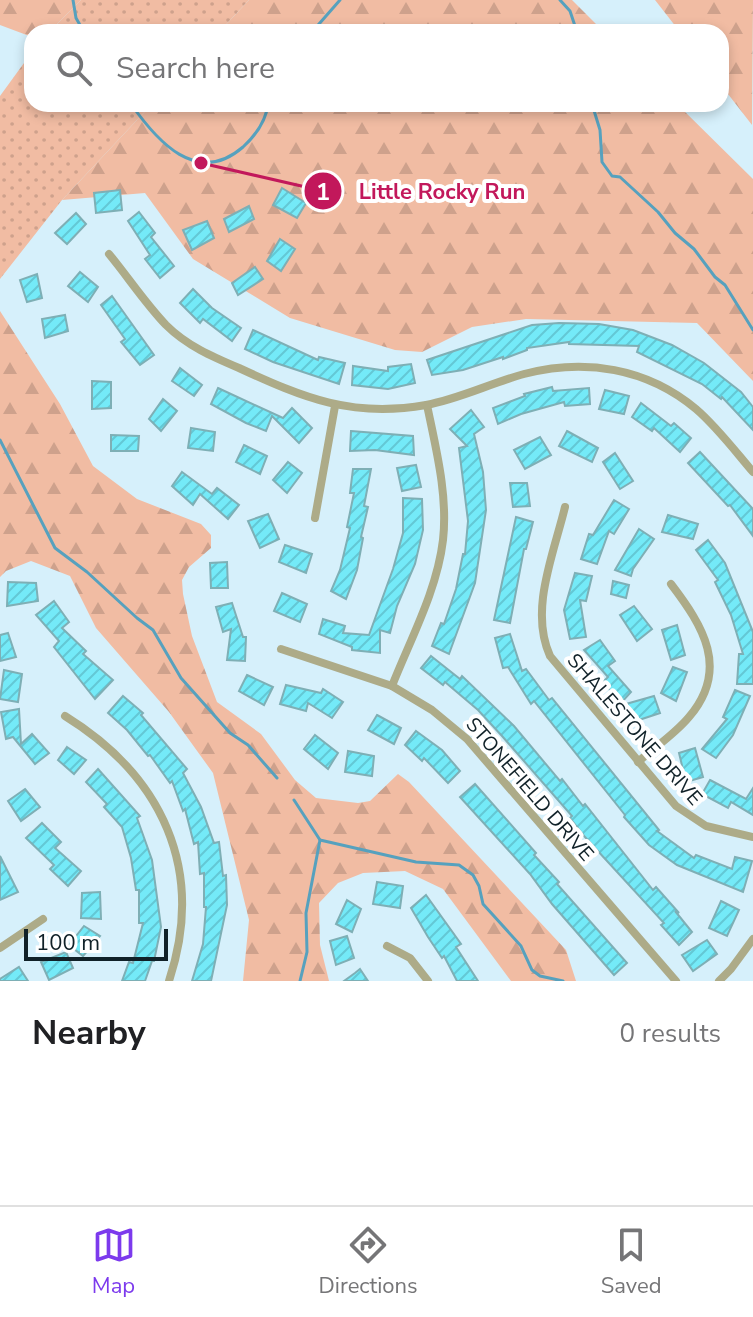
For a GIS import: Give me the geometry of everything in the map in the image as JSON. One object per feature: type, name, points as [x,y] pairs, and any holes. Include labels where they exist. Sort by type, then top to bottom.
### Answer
[{"type":"street","points":[[109,254],[167,326],[195,347],[311,400],[335,406],[375,409],[427,405],[549,368],[610,368],[649,380],[683,399],[712,425],[753,472]]},
{"type":"street","points":[[392,686],[431,590],[443,541],[442,485],[427,405]]},
{"type":"street","points":[[315,518],[335,406]]},
{"type":"street","name":"SHALESTONE DRIVE","points":[[565,507],[542,607],[542,633],[558,668],[685,814],[715,829],[753,837]]},
{"type":"street","points":[[638,762],[690,716],[701,698],[708,676],[709,652],[703,629],[671,584]]},
{"type":"street","name":"STONEFIELD DRIVE","points":[[281,649],[392,686],[432,710],[467,739],[676,981]]},
{"type":"street","points":[[65,716],[104,742],[136,774],[167,827],[179,870],[182,903],[178,951],[169,981]]},
{"type":"street","points":[[0,948],[43,919]]},
{"type":"street","points":[[719,981],[753,939]]},
{"type":"street","points":[[387,946],[410,958],[428,981]]},
{"type":"green space","points":[[0,0],[81,0],[57,24],[24,24],[24,34],[0,25]]},
{"type":"green space","points":[[81,0],[249,0],[226,24],[57,24]]},
{"type":"green space","points":[[249,0],[572,0],[596,24],[226,24]]},
{"type":"green space","points":[[655,0],[753,0],[752,125],[729,95],[729,24],[674,24]]},
{"type":"green space","points":[[24,63],[24,112],[144,112],[62,200],[0,279],[0,96]]},
{"type":"green space","points":[[144,112],[685,112],[753,179],[753,381],[697,323],[526,319],[472,327],[422,352],[395,350],[290,318],[193,259],[145,193],[62,200]]},
{"type":"green space","points":[[0,311],[60,404],[93,466],[137,499],[201,524],[211,535],[211,548],[189,567],[182,580],[192,636],[217,702],[261,734],[295,780],[316,798],[358,803],[370,801],[398,774],[409,782],[566,950],[576,981],[511,981],[443,889],[405,871],[363,873],[338,883],[319,903],[320,945],[329,981],[243,981],[249,920],[213,773],[169,712],[96,628],[70,576],[31,561],[6,571],[0,577]]},
{"type":"building","points":[[282,188],[306,203],[297,218],[273,205]]},
{"type":"building","points":[[120,190],[122,210],[96,213],[94,193]]},
{"type":"building","points":[[249,206],[254,219],[229,232],[224,219]]},
{"type":"building","points":[[139,212],[155,233],[151,237],[174,266],[160,278],[145,259],[150,255],[128,221]]},
{"type":"building","points":[[76,213],[86,224],[67,244],[55,233]]},
{"type":"building","points":[[207,221],[214,238],[192,250],[183,230]]},
{"type":"building","points":[[280,239],[295,249],[281,271],[267,261]]},
{"type":"building","points":[[255,267],[263,279],[238,295],[232,283]]},
{"type":"building","points":[[80,272],[98,287],[88,302],[68,286]]},
{"type":"building","points":[[37,274],[42,298],[27,302],[20,280]]},
{"type":"building","points":[[193,289],[212,308],[241,328],[232,341],[203,319],[200,323],[180,303]]},
{"type":"building","points":[[112,296],[154,355],[140,365],[121,342],[125,339],[101,305]]},
{"type":"building","points":[[65,315],[68,331],[45,338],[42,319]]},
{"type":"building","points":[[599,324],[633,330],[672,345],[704,363],[741,392],[753,407],[753,430],[722,397],[637,352],[639,346],[569,342],[527,348],[503,359],[432,375],[427,360],[532,325]]},
{"type":"building","points":[[253,330],[318,360],[319,357],[345,363],[339,384],[273,362],[245,349]]},
{"type":"building","points":[[411,364],[415,383],[388,389],[352,385],[353,366],[388,371],[388,367]]},
{"type":"building","points":[[180,368],[202,385],[194,396],[172,381]]},
{"type":"building","points":[[92,381],[111,382],[111,408],[92,409]]},
{"type":"building","points":[[552,387],[553,391],[589,388],[590,404],[565,406],[564,402],[498,424],[493,408],[524,394]]},
{"type":"building","points":[[218,388],[283,418],[292,408],[312,428],[299,443],[272,416],[266,431],[246,423],[211,404]]},
{"type":"building","points":[[605,390],[629,396],[624,414],[599,409]]},
{"type":"building","points":[[163,399],[177,411],[161,431],[149,419]]},
{"type":"building","points":[[641,403],[671,426],[674,423],[691,438],[680,452],[654,428],[652,431],[632,417]]},
{"type":"building","points":[[471,410],[484,427],[474,434],[483,472],[486,510],[475,583],[449,654],[432,646],[441,623],[444,624],[456,589],[465,554],[468,521],[459,448],[467,446],[450,429]]},
{"type":"building","points":[[191,428],[215,432],[213,451],[188,448]]},
{"type":"building","points":[[351,431],[413,436],[414,455],[375,450],[350,451]]},
{"type":"building","points":[[567,431],[598,448],[592,462],[559,446]]},
{"type":"building","points":[[111,435],[139,436],[138,451],[111,451]]},
{"type":"building","points":[[540,437],[551,455],[525,469],[514,450]]},
{"type":"building","points":[[244,445],[267,456],[260,474],[236,462]]},
{"type":"building","points":[[700,452],[753,509],[753,536],[730,505],[688,463]]},
{"type":"building","points":[[615,453],[633,481],[620,489],[603,462]]},
{"type":"building","points":[[288,462],[302,473],[287,493],[273,480]]},
{"type":"building","points":[[416,465],[421,487],[402,491],[397,468]]},
{"type":"building","points":[[353,469],[371,469],[357,570],[346,599],[331,591],[340,570],[350,528],[347,527],[354,493],[350,493]]},
{"type":"building","points":[[182,472],[212,494],[217,488],[239,505],[228,519],[200,494],[193,505],[172,486]]},
{"type":"building","points":[[510,483],[527,483],[530,506],[513,507]]},
{"type":"building","points":[[403,498],[422,499],[423,530],[415,564],[397,606],[390,633],[380,630],[380,653],[352,650],[352,647],[319,634],[323,619],[345,626],[343,633],[369,635],[403,533]]},
{"type":"building","points":[[614,500],[629,509],[614,534],[609,531],[597,564],[581,559],[589,534],[593,535]]},
{"type":"building","points":[[268,514],[279,539],[260,548],[248,521]]},
{"type":"building","points":[[668,515],[698,524],[693,539],[662,532]]},
{"type":"building","points":[[516,517],[533,522],[524,549],[510,623],[494,620]]},
{"type":"building","points":[[639,529],[654,539],[631,576],[615,570]]},
{"type":"building","points":[[708,540],[725,563],[753,632],[753,684],[737,684],[739,654],[743,654],[731,615],[715,582],[718,580],[696,550]]},
{"type":"building","points":[[285,545],[312,554],[306,573],[279,562]]},
{"type":"building","points":[[227,562],[228,588],[211,588],[210,563]]},
{"type":"building","points":[[575,573],[592,576],[586,601],[580,600],[586,637],[570,639],[564,610]]},
{"type":"building","points":[[613,581],[629,585],[626,598],[611,594]]},
{"type":"building","points":[[8,582],[36,583],[38,601],[7,606]]},
{"type":"building","points":[[282,593],[307,604],[300,622],[274,611]]},
{"type":"building","points":[[54,601],[69,622],[62,628],[86,651],[83,654],[113,680],[95,699],[54,647],[59,641],[36,615]]},
{"type":"building","points":[[232,603],[243,637],[246,637],[245,661],[227,660],[231,629],[223,632],[216,607]]},
{"type":"building","points":[[634,606],[652,629],[637,641],[620,615]]},
{"type":"building","points":[[677,625],[685,655],[671,660],[662,630]]},
{"type":"building","points":[[8,633],[16,657],[0,661],[0,635]]},
{"type":"building","points":[[510,634],[522,671],[526,669],[549,700],[552,698],[657,831],[694,858],[696,855],[732,869],[735,857],[752,861],[743,892],[677,865],[649,845],[534,701],[531,704],[508,667],[503,668],[495,638]]},
{"type":"building","points":[[600,640],[615,661],[608,666],[631,692],[621,703],[603,682],[608,677],[584,650]]},
{"type":"building","points":[[431,656],[460,679],[462,676],[514,726],[560,781],[562,779],[583,806],[585,804],[653,890],[656,887],[679,913],[675,911],[692,932],[679,945],[661,925],[664,923],[585,837],[570,818],[572,816],[478,710],[445,682],[443,685],[421,668]]},
{"type":"building","points":[[673,667],[687,672],[676,701],[661,693]]},
{"type":"building","points":[[4,670],[22,674],[18,702],[0,699]]},
{"type":"building","points":[[247,675],[273,687],[264,705],[239,691]]},
{"type":"building","points":[[286,685],[321,693],[323,689],[343,702],[332,718],[308,703],[306,711],[280,704]]},
{"type":"building","points":[[735,690],[750,696],[733,735],[716,758],[702,749],[727,719],[723,717]]},
{"type":"building","points":[[123,696],[143,713],[141,715],[187,769],[183,773],[201,807],[214,843],[219,842],[223,876],[226,875],[227,905],[211,981],[192,981],[203,944],[206,907],[198,842],[194,844],[185,809],[183,811],[172,781],[170,783],[150,755],[108,713]]},
{"type":"building","points":[[654,696],[660,713],[633,722],[626,704]]},
{"type":"building","points":[[19,709],[21,744],[32,734],[49,753],[35,764],[13,737],[6,739],[1,712]]},
{"type":"building","points":[[377,715],[401,728],[394,744],[368,730]]},
{"type":"building","points":[[416,731],[442,750],[460,771],[448,783],[424,758],[422,761],[405,745]]},
{"type":"building","points":[[315,735],[338,753],[328,769],[304,749]]},
{"type":"building","points":[[67,747],[86,760],[74,774],[58,760]]},
{"type":"building","points":[[695,748],[703,777],[686,782],[679,753]]},
{"type":"building","points":[[348,751],[374,756],[372,776],[345,772]]},
{"type":"building","points":[[98,769],[140,816],[137,818],[152,860],[161,927],[154,961],[145,981],[122,981],[129,962],[133,963],[143,923],[139,923],[139,890],[136,890],[122,827],[104,807],[107,804],[86,782]]},
{"type":"building","points":[[710,780],[746,799],[753,788],[753,815],[731,802],[728,808],[702,794]]},
{"type":"building","points":[[475,784],[627,963],[614,975],[530,874],[460,797]]},
{"type":"building","points":[[25,789],[40,807],[21,821],[8,801]]},
{"type":"building","points":[[42,823],[61,842],[55,848],[81,871],[68,886],[50,869],[54,865],[26,838]]},
{"type":"building","points":[[0,856],[18,892],[0,900]]},
{"type":"building","points":[[377,882],[403,886],[400,908],[373,904]]},
{"type":"building","points":[[100,892],[101,919],[81,918],[82,893]]},
{"type":"building","points":[[426,895],[461,944],[456,947],[478,981],[457,981],[444,956],[442,958],[428,937],[411,908]]},
{"type":"building","points":[[347,900],[361,909],[352,932],[336,924]]},
{"type":"building","points":[[721,901],[739,910],[727,936],[709,928]]},
{"type":"building","points":[[84,926],[100,936],[83,956],[69,945]]},
{"type":"building","points":[[347,936],[354,958],[336,965],[330,941]]},
{"type":"building","points":[[707,940],[717,954],[693,971],[682,955]]},
{"type":"building","points":[[66,952],[73,968],[49,980],[41,962]]},
{"type":"building","points":[[19,967],[28,981],[0,981],[0,979]]},
{"type":"building","points":[[360,969],[368,981],[344,981],[355,973]]},
{"type":"waterway","points":[[73,0],[79,24]]},
{"type":"waterway","points":[[319,24],[340,0]]},
{"type":"waterway","points":[[560,0],[570,11],[574,24]]},
{"type":"waterway","points":[[137,112],[153,132],[180,154],[194,161],[210,162],[226,158],[243,147],[256,133],[266,112]]},
{"type":"waterway","points":[[594,112],[600,130],[602,162],[612,176],[620,177],[694,249],[725,285],[753,330]]},
{"type":"waterway","points":[[0,440],[55,548],[153,630],[181,678],[230,733],[248,745],[277,778]]},
{"type":"waterway","points":[[294,800],[320,840],[416,862],[459,865],[473,875],[483,904],[521,946],[532,970],[540,976],[563,981]]},
{"type":"waterway","points":[[300,981],[307,952],[306,913],[320,840]]},
{"type":"place","name":"Little Rocky Run","points":[[201,163]]}]
